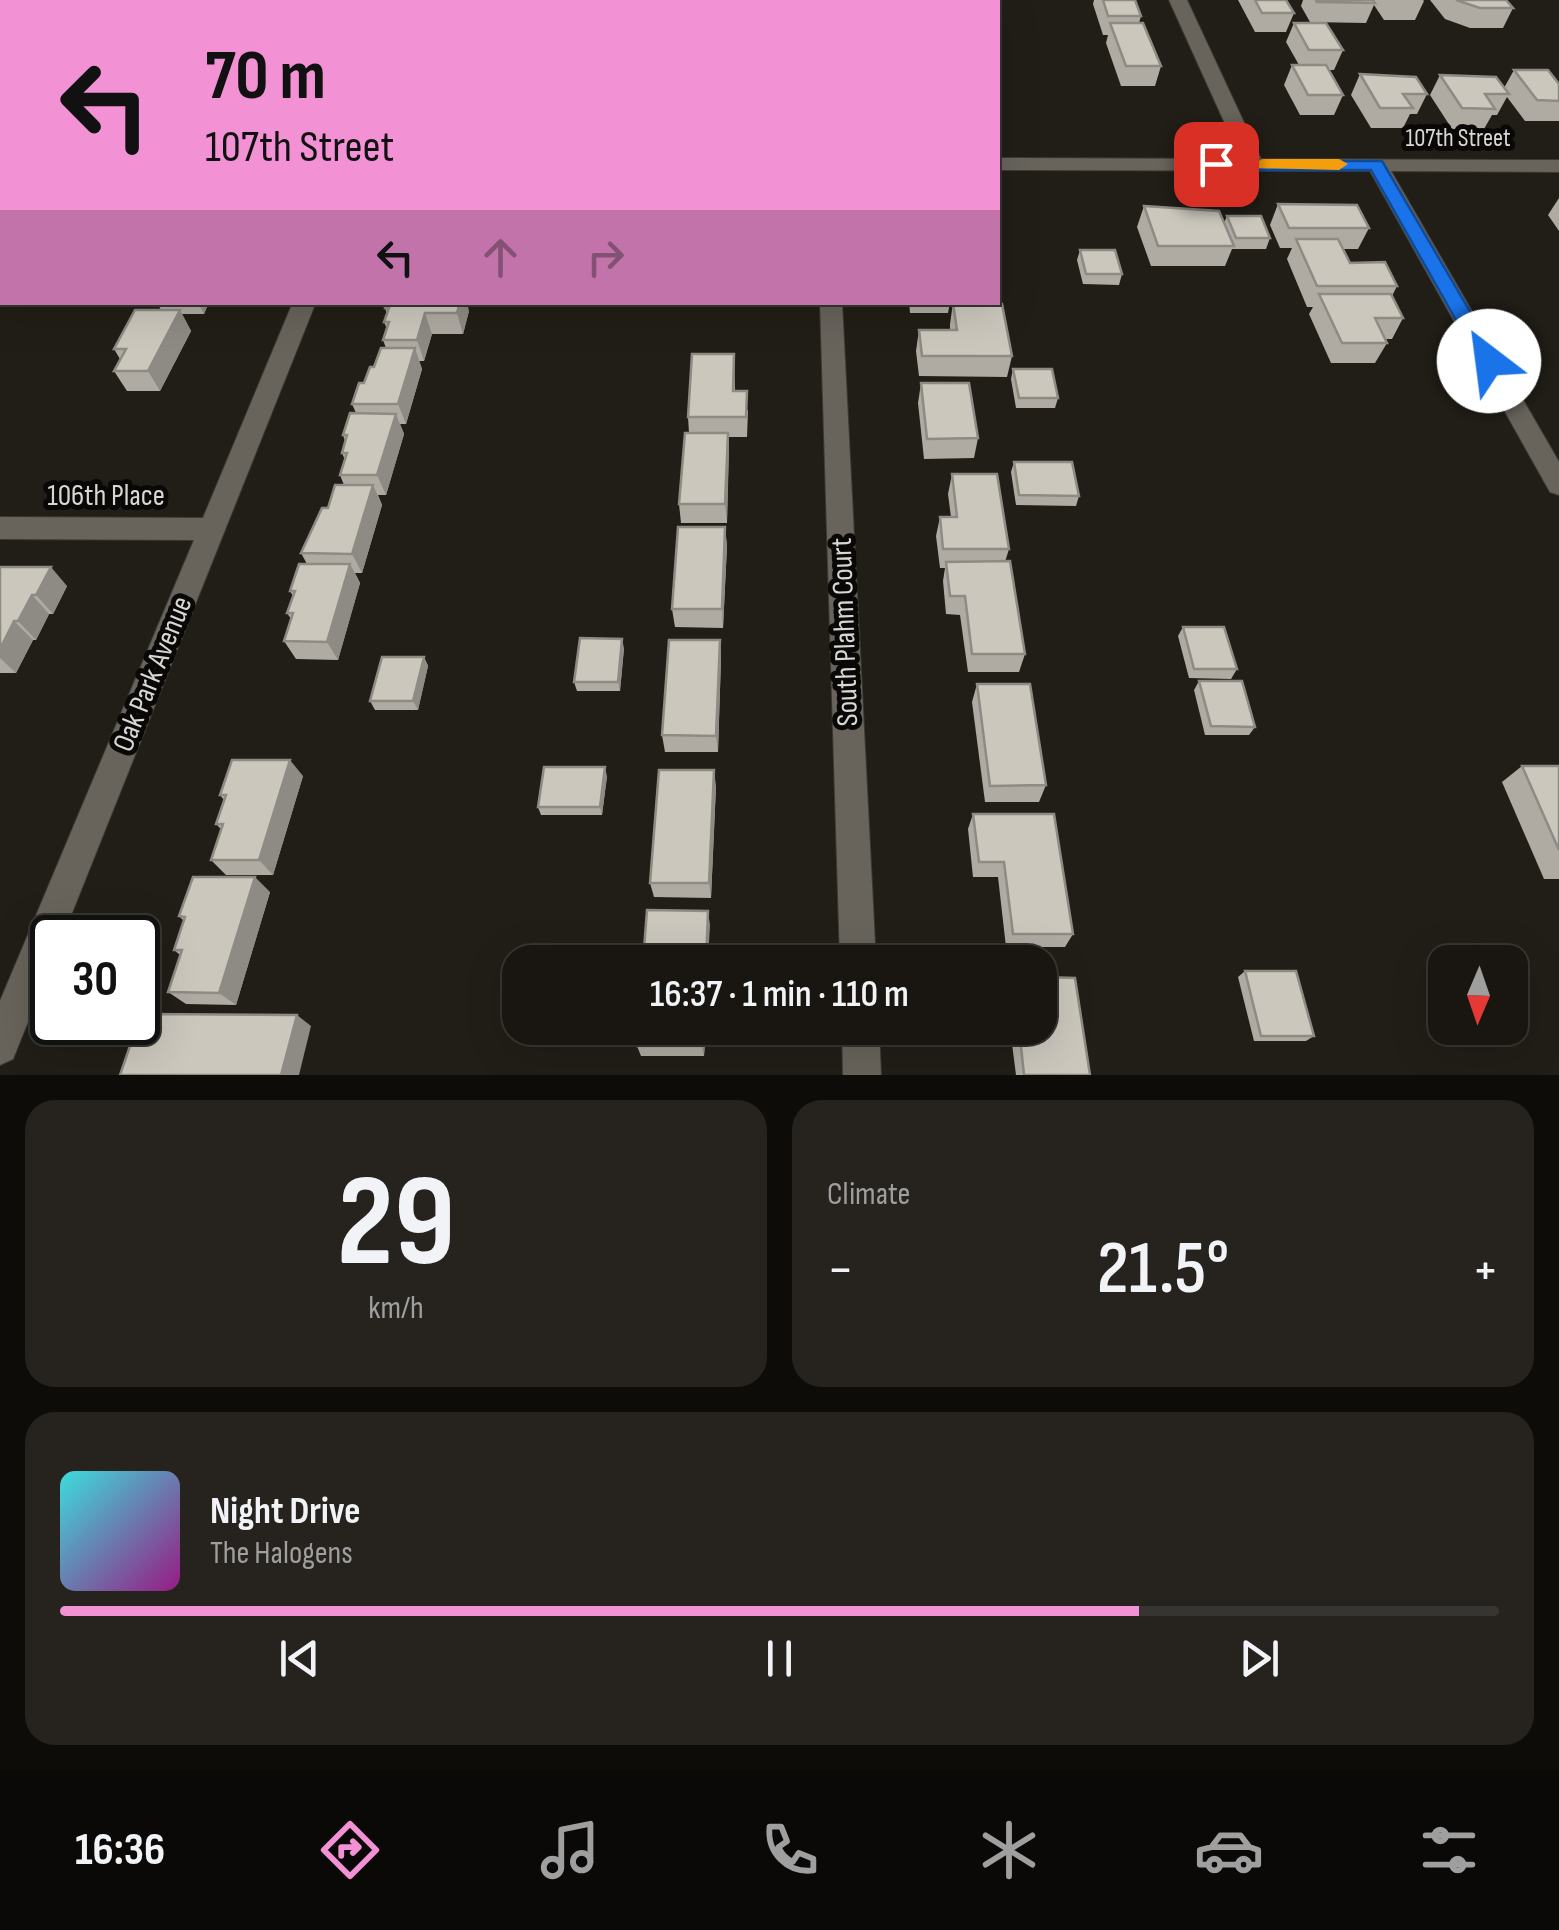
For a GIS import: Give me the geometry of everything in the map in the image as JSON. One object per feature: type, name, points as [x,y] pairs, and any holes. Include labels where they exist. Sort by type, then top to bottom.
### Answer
[{"type":"street","points":[[1178,0],[1253,164]]},
{"type":"street","name":"107th Street","points":[[1000,164],[1559,166]]},
{"type":"street","points":[[1376,165],[1552,460],[1559,484]]},
{"type":"street","name":"Oak Park Avenue","points":[[0,1046],[303,305]]},
{"type":"street","name":"South Plahm Court","points":[[831,305],[857,945]]},
{"type":"street","name":"106th Place","points":[[0,528],[213,529]]},
{"type":"street","points":[[861,1045],[862,1075]]},
{"type":"building","points":[[1103,0],[1135,0],[1141,16],[1108,16]]},
{"type":"building","points":[[1255,0],[1286,0],[1294,13],[1262,13]]},
{"type":"building","points":[[1373,0],[1375,3],[1317,2]]},
{"type":"building","points":[[1456,0],[1506,0],[1513,8],[1480,8]]},
{"type":"building","points":[[1110,23],[1143,23],[1161,66],[1126,66]]},
{"type":"building","points":[[1294,23],[1326,23],[1343,50],[1309,50]]},
{"type":"building","points":[[1292,65],[1326,65],[1343,95],[1308,95]]},
{"type":"building","points":[[1514,70],[1548,70],[1559,84],[1559,101],[1537,100]]},
{"type":"building","points":[[1360,74],[1416,77],[1427,94],[1403,94],[1413,108],[1380,108]]},
{"type":"building","points":[[1440,75],[1496,77],[1509,94],[1485,94],[1495,109],[1462,108]]},
{"type":"building","points":[[1278,204],[1357,205],[1369,228],[1289,228]]},
{"type":"building","points":[[1144,206],[1219,211],[1234,246],[1158,246]]},
{"type":"building","points":[[1227,216],[1261,216],[1270,238],[1236,238]]},
{"type":"building","points":[[1296,239],[1338,239],[1350,263],[1385,262],[1397,286],[1317,286]]},
{"type":"building","points":[[1080,250],[1115,250],[1122,274],[1086,274]]},
{"type":"building","points":[[1319,294],[1391,294],[1403,318],[1375,318],[1387,343],[1342,343]]},
{"type":"building","points":[[1002,304],[1012,356],[922,356],[919,330],[957,330],[953,305]]},
{"type":"building","points":[[459,305],[457,313],[425,313],[417,340],[383,340],[389,322],[384,322],[389,308],[385,308]]},
{"type":"building","points":[[135,310],[180,310],[148,371],[114,371],[126,349],[114,349]]},
{"type":"building","points":[[381,348],[415,348],[398,404],[352,404],[359,383],[364,383]]},
{"type":"building","points":[[692,354],[734,354],[733,391],[747,391],[746,417],[688,417]]},
{"type":"building","points":[[1013,369],[1052,369],[1058,398],[1019,398]]},
{"type":"building","points":[[921,383],[969,383],[978,438],[927,439]]},
{"type":"building","points":[[350,413],[396,414],[377,475],[340,475],[347,453],[342,453],[347,435],[343,435]]},
{"type":"building","points":[[685,433],[728,433],[725,504],[679,504]]},
{"type":"building","points":[[1014,462],[1072,462],[1079,496],[1019,495]]},
{"type":"building","points":[[952,474],[997,474],[1009,549],[943,549],[940,517],[957,517]]},
{"type":"building","points":[[335,485],[373,485],[352,554],[301,553],[322,508],[328,508]]},
{"type":"building","points":[[678,527],[725,527],[722,609],[672,609]]},
{"type":"building","points":[[1010,561],[1025,654],[972,654],[965,596],[950,596],[946,562]]},
{"type":"building","points":[[299,564],[350,564],[327,642],[284,641],[293,613],[287,613],[295,591],[290,591]]},
{"type":"building","points":[[0,567],[51,567],[0,649]]},
{"type":"building","points":[[1183,627],[1224,627],[1237,669],[1194,669]]},
{"type":"building","points":[[580,638],[622,639],[618,682],[574,682]]},
{"type":"building","points":[[669,640],[720,640],[716,736],[662,735]]},
{"type":"building","points":[[382,657],[424,657],[413,701],[370,701]]},
{"type":"building","points":[[1199,681],[1242,681],[1255,727],[1211,726]]},
{"type":"building","points":[[977,684],[1030,684],[1046,785],[990,786]]},
{"type":"building","points":[[232,760],[290,760],[259,860],[211,860],[223,824],[216,824],[226,795],[220,795]]},
{"type":"building","points":[[1522,766],[1559,766],[1559,850]]},
{"type":"building","points":[[544,767],[605,767],[600,807],[538,807]]},
{"type":"building","points":[[659,770],[714,770],[709,883],[650,883]]},
{"type":"building","points":[[973,814],[1054,814],[1073,934],[1013,934],[1004,862],[979,862]]},
{"type":"building","points":[[193,877],[255,877],[219,993],[168,992],[182,950],[174,950],[185,917],[179,916]]},
{"type":"building","points":[[647,910],[708,911],[707,945],[644,945]]},
{"type":"building","points":[[1245,971],[1296,971],[1314,1036],[1261,1036]]},
{"type":"building","points":[[1057,977],[1075,978],[1090,1075],[1024,1075],[1021,1045],[1057,1045]]},
{"type":"building","points":[[160,1014],[297,1015],[281,1075],[120,1075],[130,1045],[160,1045]]},
{"type":"building","points":[[637,1045],[702,1045],[702,1046]]},
{"type":"slow traffic","points":[[1262,164],[1339,164]]},
{"type":"route","points":[[1216,164],[1376,165],[1489,361]]}]
